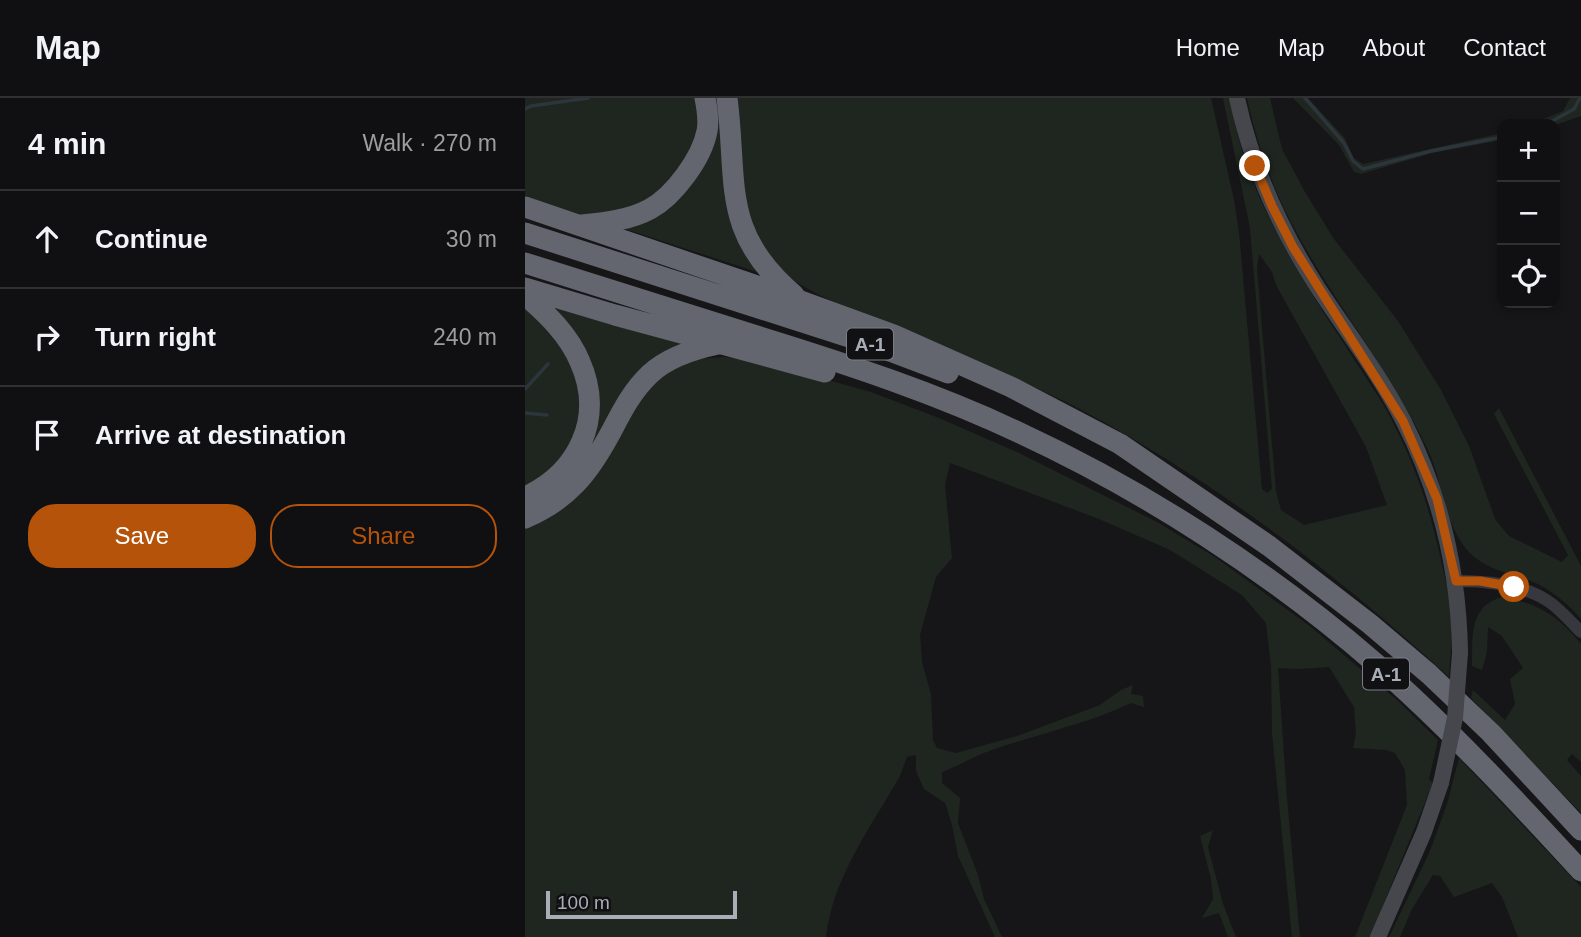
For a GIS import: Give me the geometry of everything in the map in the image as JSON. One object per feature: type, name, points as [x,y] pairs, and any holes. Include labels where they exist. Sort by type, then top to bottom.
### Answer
[{"type":"highway","points":[[576,226],[633,216],[651,209],[669,196],[684,178],[707,131],[705,98]]},
{"type":"highway","points":[[727,98],[735,198],[741,223],[760,262],[801,301]]},
{"type":"highway","points":[[525,207],[894,335],[1011,387],[1120,444],[1197,498]]},
{"type":"highway","name":"A-1","points":[[525,233],[874,345],[942,370],[1071,428],[1197,498],[1324,587],[1429,674],[1491,733],[1581,830]]},
{"type":"highway","name":"A-1","points":[[525,263],[828,359],[979,414],[1121,486],[1209,538],[1268,579],[1373,662],[1478,759],[1581,871]]},
{"type":"highway","points":[[525,288],[979,414]]},
{"type":"highway","points":[[525,295],[549,317],[569,343],[580,361],[589,396],[588,422],[574,458],[558,478],[525,498]]},
{"type":"highway","points":[[525,518],[555,503],[569,493],[584,476],[635,390],[651,373],[669,360],[700,348],[723,344]]},
{"type":"street","points":[[1237,98],[1255,166],[1272,206],[1317,286],[1398,411],[1423,461],[1437,499],[1456,581],[1460,653],[1455,718],[1441,783],[1424,832],[1378,937]]},
{"type":"street","points":[[1456,581],[1480,581],[1514,587],[1548,601],[1581,632]]},
{"type":"shaded area","points":[[525,98],[697,98],[699,112],[694,144],[684,164],[652,199],[611,214],[580,214],[525,198]]},
{"type":"shaded area","points":[[711,98],[719,98],[760,273],[622,228],[674,201]]},
{"type":"shaded area","points":[[734,98],[1211,98],[1239,232],[1262,489],[1267,493],[1272,489],[1250,228],[1223,98],[1230,98],[1247,166],[1275,230],[1310,291],[1383,405],[1419,483],[1446,581],[1452,630],[1449,677],[1365,603],[1277,534],[1138,442],[1056,397],[821,296],[785,275],[763,250],[753,230],[743,186]],"holes":[[[1259,254],[1272,272],[1276,285],[1366,447],[1387,505],[1304,525],[1281,510],[1276,491],[1257,269]]]},
{"type":"shaded area","points":[[1247,98],[1270,98],[1282,149],[1334,239],[1398,321],[1441,390],[1469,446],[1495,519],[1509,536],[1562,562],[1568,555],[1494,414],[1499,408],[1581,566],[1581,619],[1550,591],[1486,565],[1469,552],[1461,541],[1449,516],[1433,462],[1412,418],[1316,266],[1282,204],[1261,152]]},
{"type":"shaded area","points":[[1293,98],[1308,98],[1344,137],[1354,158],[1363,164],[1497,134],[1497,141],[1432,153],[1361,174],[1354,172],[1339,145]]},
{"type":"shaded area","points":[[1570,98],[1581,98],[1581,116],[1560,123],[1560,119],[1543,119],[1563,111]]},
{"type":"shaded area","points":[[548,303],[688,344],[584,467],[595,413]]},
{"type":"shaded area","points":[[525,308],[540,321],[564,352],[577,387],[579,406],[576,425],[560,462],[525,489]]},
{"type":"shaded area","points":[[693,359],[752,359],[871,392],[1019,453],[1157,522],[1215,557],[1311,627],[1398,701],[1438,740],[1429,779],[1433,783],[1370,937],[1355,937],[1407,805],[1405,770],[1395,753],[1353,748],[1356,733],[1354,707],[1329,667],[1278,668],[1300,937],[1292,937],[1272,733],[1271,667],[1266,623],[1242,595],[1170,550],[1099,519],[950,463],[945,485],[952,558],[936,577],[920,635],[922,662],[931,694],[933,740],[937,748],[956,753],[1017,736],[1100,705],[1133,685],[1131,694],[1143,696],[1144,707],[1131,703],[1080,723],[992,750],[942,772],[942,783],[960,798],[958,823],[984,899],[1002,937],[995,937],[958,856],[945,803],[924,789],[916,771],[916,755],[907,757],[900,776],[845,873],[836,894],[826,937],[525,937],[525,528],[548,519],[571,502],[647,391],[666,373]]},
{"type":"shaded area","points":[[1502,597],[1546,612],[1556,618],[1581,644],[1581,762],[1572,754],[1567,760],[1581,776],[1581,813],[1471,698],[1473,690],[1505,720],[1515,704],[1510,679],[1523,668],[1502,636],[1488,627],[1487,652],[1482,670],[1472,666],[1473,634],[1478,615],[1491,602]]},
{"type":"shaded area","points":[[1459,758],[1581,887],[1581,937],[1518,937],[1502,897],[1492,883],[1454,897],[1440,876],[1433,875],[1412,909],[1400,937],[1389,937],[1430,851],[1447,804]]},
{"type":"shaded area","points":[[1213,830],[1208,847],[1223,904],[1236,937],[1228,937],[1219,913],[1202,918],[1213,899],[1200,836]]},
{"type":"waterway","points":[[525,109],[588,98]]},
{"type":"waterway","points":[[1305,98],[1344,143],[1353,161],[1363,169],[1431,151],[1497,138]]},
{"type":"waterway","points":[[1556,119],[1574,109],[1580,98]]},
{"type":"waterway","points":[[525,389],[548,364]]},
{"type":"waterway","points":[[525,413],[547,415]]},
{"type":"route","points":[[1255,166],[1293,247],[1381,382],[1423,461],[1437,499],[1456,581],[1480,581],[1514,587]]}]
